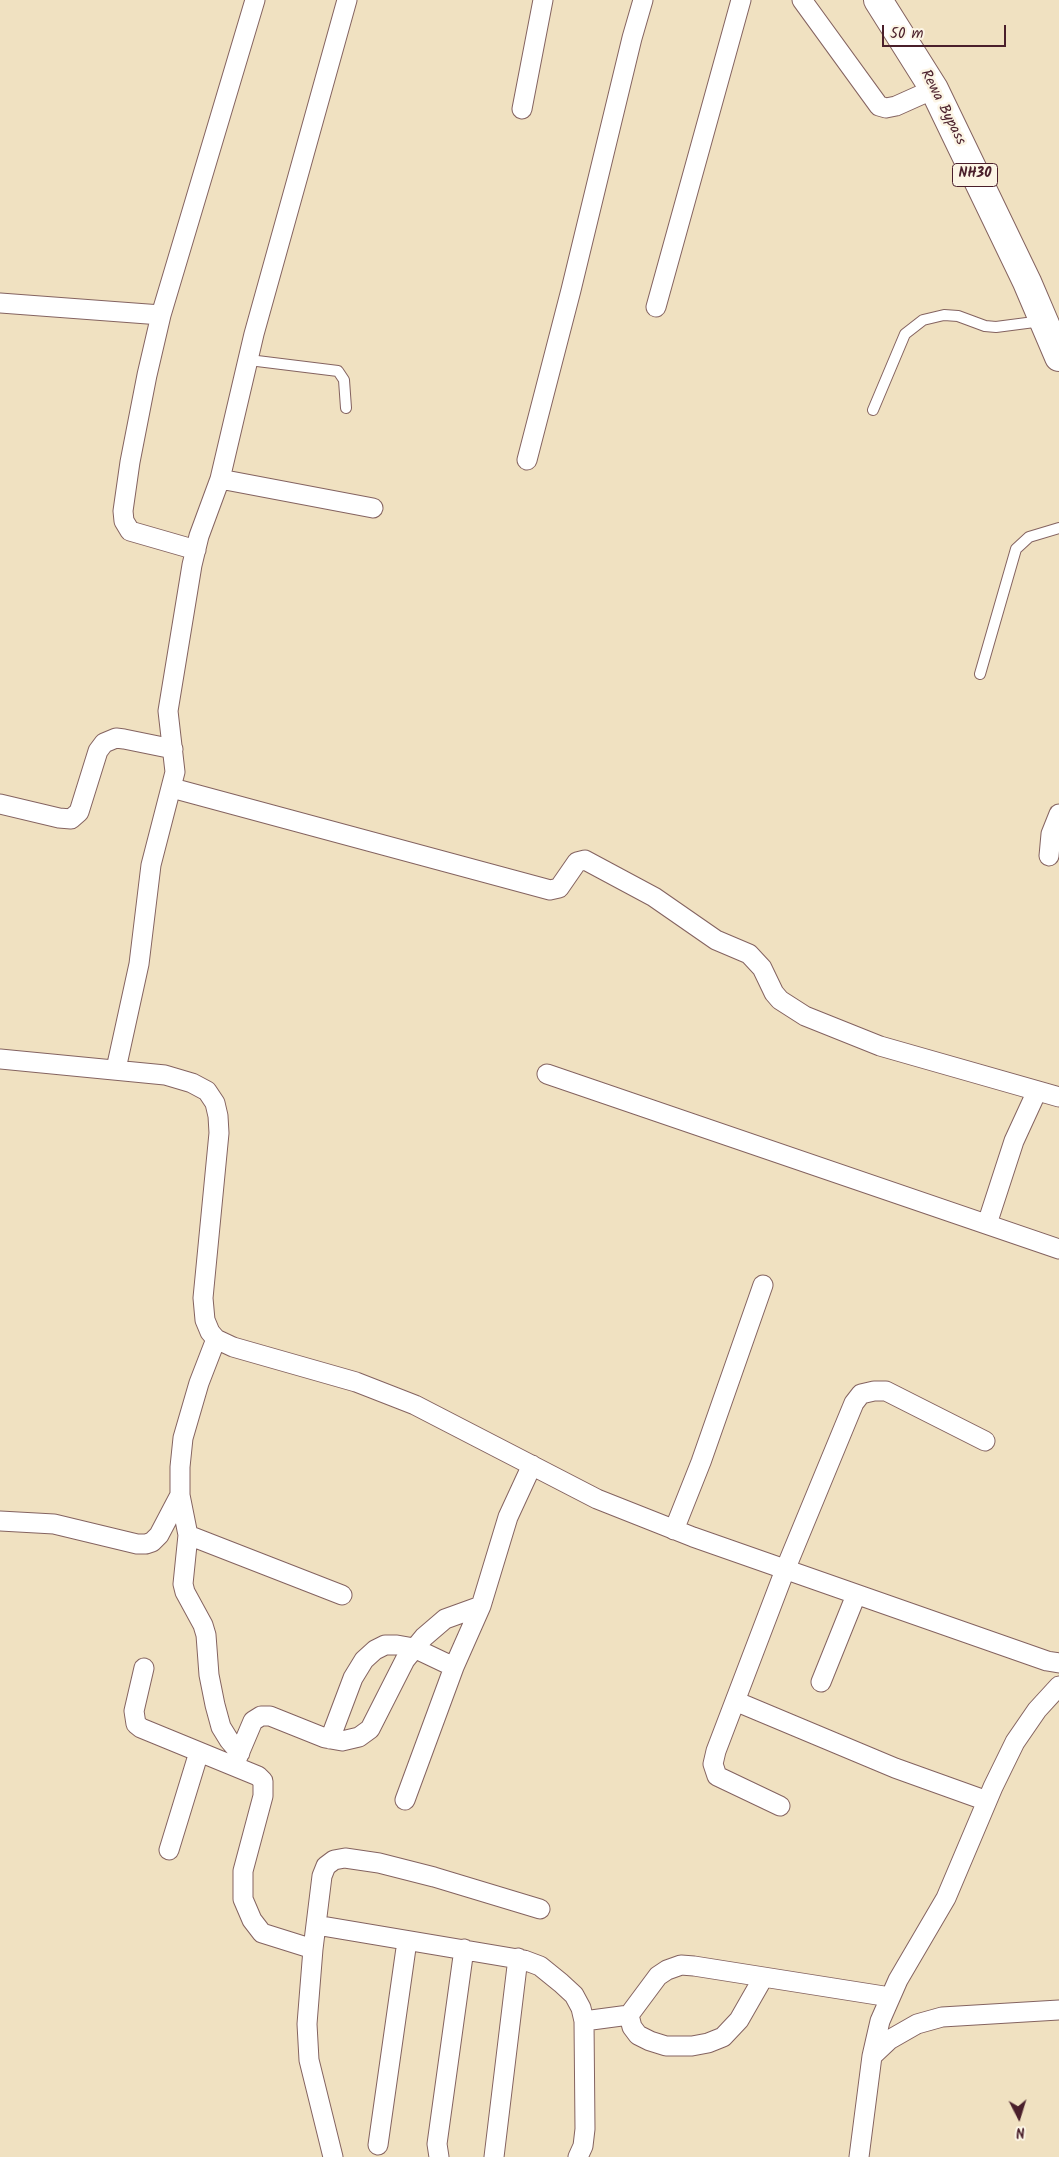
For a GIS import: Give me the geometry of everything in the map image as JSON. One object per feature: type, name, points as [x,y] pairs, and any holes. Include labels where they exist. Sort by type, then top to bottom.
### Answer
[{"type":"highway","name":"Rewa Bypass","points":[[878,0],[934,88],[1027,282],[1059,357]]},
{"type":"street","points":[[196,550],[135,534],[126,528],[123,511],[130,462],[161,315],[255,0]]},
{"type":"street","points":[[116,1069],[139,964],[150,865],[175,772],[169,725],[170,697],[196,550],[220,479],[254,334],[346,0]]},
{"type":"street","points":[[522,110],[543,0]]},
{"type":"street","points":[[527,460],[643,0]]},
{"type":"street","points":[[656,307],[742,0]]},
{"type":"street","points":[[802,0],[879,106],[886,108],[896,106],[934,88]]},
{"type":"street","points":[[0,303],[161,315]]},
{"type":"street","points":[[220,479],[373,508]]},
{"type":"street","points":[[0,804],[59,818],[71,819],[79,812],[98,751],[104,743],[116,738],[173,749]]},
{"type":"street","points":[[172,788],[550,890],[559,888],[577,862],[585,860],[654,897],[716,940],[749,954],[762,968],[774,993],[780,1000],[804,1016],[880,1046],[1059,1097]]},
{"type":"street","points":[[1049,856],[1052,834],[1059,814]]},
{"type":"street","points":[[0,1059],[165,1075],[192,1083],[207,1091],[215,1103],[220,1133],[203,1298],[205,1320],[210,1332],[216,1339],[233,1347],[356,1382],[406,1402],[532,1464],[597,1499],[674,1530],[1046,1661],[1059,1663]]},
{"type":"street","points":[[547,1074],[1059,1249]]},
{"type":"street","points":[[987,1224],[1014,1141],[1037,1091]]},
{"type":"street","points":[[674,1530],[701,1462],[763,1286]]},
{"type":"street","points":[[216,1339],[199,1383],[183,1438],[180,1494],[188,1535],[183,1575],[185,1592],[203,1625],[206,1635],[209,1675],[221,1727],[237,1759],[258,1776],[264,1788],[243,1871],[243,1899],[252,1920],[262,1933],[313,1949]]},
{"type":"street","points":[[780,1806],[717,1776],[713,1764],[716,1751],[785,1570],[854,1403],[862,1394],[886,1391],[985,1441]]},
{"type":"street","points":[[405,1800],[454,1667],[482,1606],[508,1517],[532,1464]]},
{"type":"street","points":[[0,1521],[54,1524],[137,1544],[146,1544],[152,1542],[160,1535],[180,1494]]},
{"type":"street","points":[[188,1535],[342,1595]]},
{"type":"street","points":[[821,1682],[856,1595]]},
{"type":"street","points":[[237,1759],[253,1721],[261,1716],[270,1716],[330,1739],[342,1741],[359,1737],[370,1729],[405,1660],[424,1636],[445,1619],[482,1606]]},
{"type":"street","points":[[330,1739],[353,1678],[364,1660],[375,1650],[385,1645],[414,1648],[454,1667]]},
{"type":"street","points":[[144,1668],[134,1711],[136,1724],[141,1728],[199,1752],[237,1759]]},
{"type":"street","points":[[859,2157],[872,2056],[880,2021],[898,1980],[946,1898],[987,1801],[1015,1742],[1036,1710],[1059,1686]]},
{"type":"street","points":[[735,1701],[895,1768],[987,1801]]},
{"type":"street","points":[[169,1850],[199,1752]]},
{"type":"street","points":[[333,2157],[309,2060],[307,2024],[313,1949],[322,1876],[326,1866],[334,1860],[345,1858],[379,1863],[434,1877],[540,1909]]},
{"type":"street","points":[[316,1925],[518,1958],[540,1966],[574,1995],[581,2008],[584,2021],[585,2129],[583,2146],[578,2157]]},
{"type":"street","points":[[378,2146],[407,1941]]},
{"type":"street","points":[[439,2157],[437,2144],[464,1949]]},
{"type":"street","points":[[494,2157],[518,1958]]},
{"type":"street","points":[[763,1978],[738,2020],[723,2037],[708,2043],[692,2046],[666,2046],[638,2035],[632,2027],[629,2015],[650,1984],[667,1970],[681,1965],[890,1998]]},
{"type":"street","points":[[872,2056],[889,2040],[917,2024],[942,2017],[1059,2010]]},
{"type":"street","points":[[584,2021],[629,2015]]},
{"type":"lane","points":[[873,410],[905,334],[923,320],[944,315],[958,316],[985,326],[996,326],[1043,320]]},
{"type":"lane","points":[[249,360],[338,371],[344,380],[346,408]]},
{"type":"lane","points":[[980,674],[1016,549],[1029,537],[1059,528]]}]
